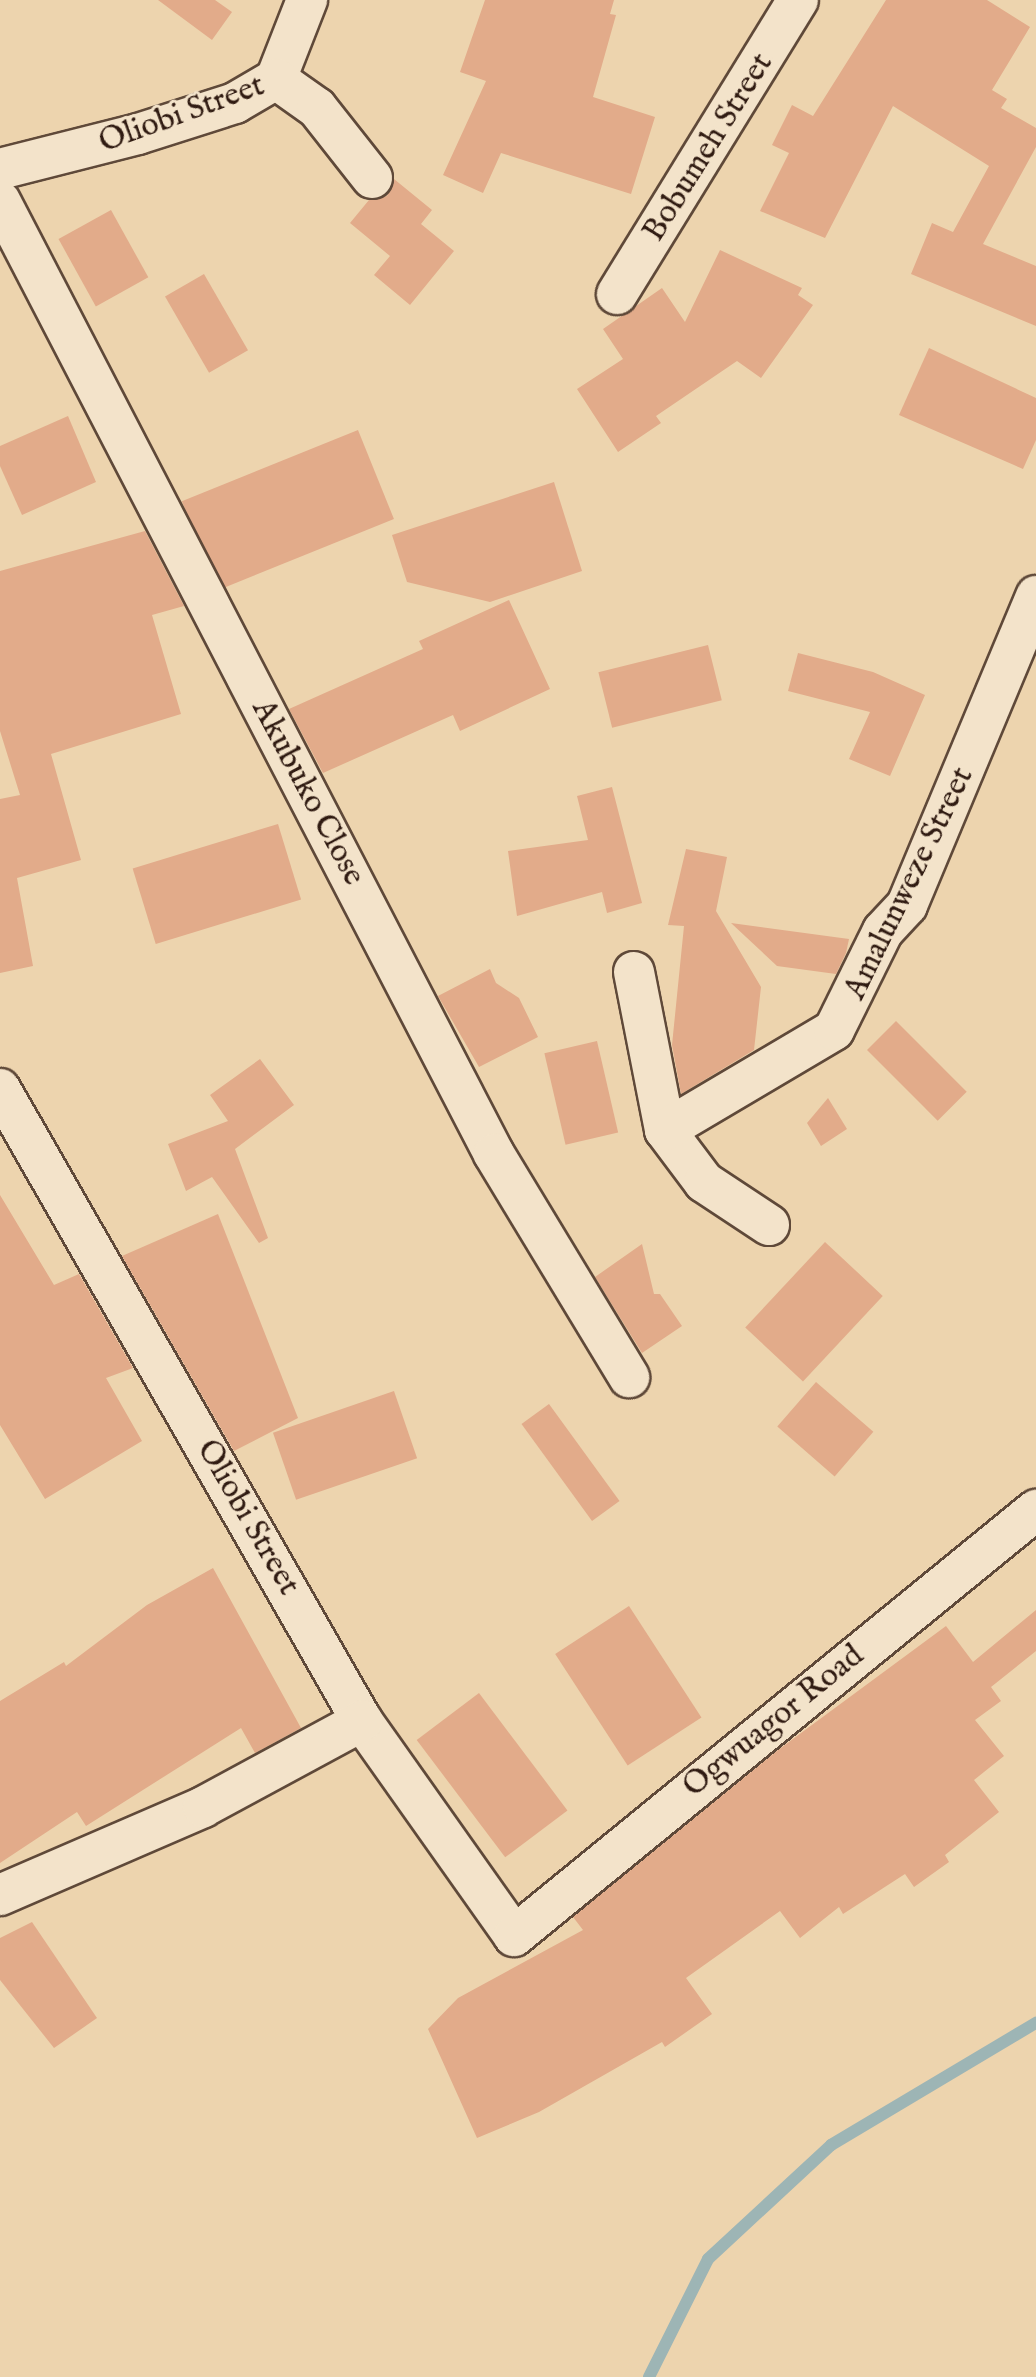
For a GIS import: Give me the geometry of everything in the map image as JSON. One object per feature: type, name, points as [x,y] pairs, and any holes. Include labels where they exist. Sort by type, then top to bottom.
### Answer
[{"type":"street","points":[[276,79],[307,0]]},
{"type":"street","name":"Bobumeh Street","points":[[617,294],[798,0]]},
{"type":"street","name":"Oliobi Street","points":[[0,169],[138,134],[235,103],[276,79],[317,108],[372,178]]},
{"type":"street","name":"Akubuko Close","points":[[0,201],[494,1154],[629,1377]]},
{"type":"street","name":"Amalunweze Street","points":[[665,1130],[806,1050],[843,1018],[883,931],[907,905],[1036,596]]},
{"type":"street","points":[[634,972],[665,1130],[704,1182],[769,1225]]},
{"type":"street","name":"Oliobi Street","points":[[0,1089],[362,1721],[514,1936]]},
{"type":"street","name":"Ogwuagor Road","points":[[514,1936],[1036,1510]]},
{"type":"street","points":[[0,1895],[203,1807],[362,1721]]},
{"type":"building","points":[[158,0],[215,0],[232,12],[212,40]]},
{"type":"building","points":[[485,0],[614,0],[610,14],[616,15],[593,97],[655,117],[631,194],[501,153],[483,193],[443,175],[486,81],[460,72]]},
{"type":"building","points":[[886,0],[987,0],[1030,27],[992,90],[1007,99],[1001,108],[1036,128],[1036,147],[983,244],[1036,266],[1036,326],[911,274],[932,223],[953,232],[989,166],[893,106],[825,238],[760,211],[789,153],[772,145],[792,105],[813,116]]},
{"type":"building","points":[[394,179],[432,210],[421,224],[454,251],[410,305],[374,275],[390,256],[350,223],[369,200],[387,196]]},
{"type":"building","points":[[111,210],[148,277],[96,306],[59,239]]},
{"type":"building","points":[[720,250],[802,288],[798,295],[813,305],[761,378],[737,361],[656,416],[661,423],[618,452],[577,389],[623,359],[603,329],[662,288],[685,322]]},
{"type":"building","points":[[204,274],[248,350],[209,373],[165,296]]},
{"type":"building","points":[[929,348],[1036,398],[1036,440],[1023,469],[899,415]]},
{"type":"building","points":[[68,416],[96,482],[22,515],[0,466],[0,446]]},
{"type":"building","points":[[358,430],[394,519],[218,590],[182,501]]},
{"type":"building","points":[[554,482],[582,571],[490,602],[407,582],[392,535]]},
{"type":"building","points":[[145,531],[184,606],[152,615],[181,714],[51,754],[81,860],[17,878],[33,966],[0,973],[0,799],[20,795],[0,731],[0,571]]},
{"type":"building","points":[[509,600],[550,689],[460,731],[453,715],[323,773],[289,709],[423,649],[419,641]]},
{"type":"building","points":[[708,645],[722,700],[612,728],[598,672]]},
{"type":"building","points":[[798,653],[873,672],[925,695],[890,776],[849,759],[870,712],[788,691]]},
{"type":"building","points":[[612,787],[642,903],[607,913],[602,892],[517,916],[508,851],[588,840],[577,796]]},
{"type":"building","points":[[278,824],[301,900],[156,944],[133,868]]},
{"type":"building","points":[[686,849],[727,857],[716,911],[761,987],[754,1050],[681,1094],[672,1045],[684,926],[668,925]]},
{"type":"building","points":[[731,923],[849,939],[836,974],[777,966]]},
{"type":"building","points":[[490,969],[496,983],[519,998],[538,1037],[479,1067],[438,996]]},
{"type":"building","points":[[896,1021],[967,1092],[938,1121],[867,1050]]},
{"type":"building","points":[[597,1041],[618,1133],[566,1145],[544,1053]]},
{"type":"building","points":[[260,1059],[294,1105],[235,1149],[268,1238],[259,1243],[212,1177],[186,1191],[168,1144],[228,1121],[210,1095]]},
{"type":"building","points":[[828,1098],[847,1129],[821,1146],[807,1123]]},
{"type":"building","points":[[0,1195],[54,1285],[79,1274],[133,1368],[106,1378],[142,1441],[45,1499],[0,1425]]},
{"type":"building","points":[[218,1214],[298,1418],[234,1451],[122,1256]]},
{"type":"building","points":[[825,1242],[883,1296],[803,1381],[745,1328]]},
{"type":"building","points":[[642,1244],[654,1294],[660,1294],[682,1326],[642,1353],[595,1277]]},
{"type":"building","points":[[816,1382],[873,1432],[835,1476],[777,1427]]},
{"type":"building","points":[[394,1391],[417,1458],[296,1500],[273,1433]]},
{"type":"building","points":[[549,1404],[620,1501],[592,1521],[521,1424]]},
{"type":"building","points":[[213,1568],[301,1728],[255,1753],[241,1728],[86,1826],[77,1812],[0,1863],[0,1701],[64,1662],[66,1666],[147,1605]]},
{"type":"building","points":[[629,1606],[701,1718],[628,1765],[555,1654]]},
{"type":"building","points":[[1036,1610],[1036,1651],[991,1687],[1001,1701],[975,1720],[1004,1756],[974,1780],[999,1812],[945,1855],[949,1862],[914,1887],[905,1874],[843,1914],[839,1907],[800,1938],[780,1911],[686,1978],[712,2014],[665,2047],[662,2042],[539,2112],[477,2138],[428,2029],[458,1998],[583,1930],[573,1917],[778,1750],[946,1626],[973,1662]]},
{"type":"building","points":[[479,1693],[567,1810],[505,1857],[417,1740]]},
{"type":"building","points":[[32,1922],[97,2018],[54,2048],[0,1980],[0,1938]]},
{"type":"waterway","points":[[649,2377],[708,2259],[831,2145],[1036,2023]]}]
